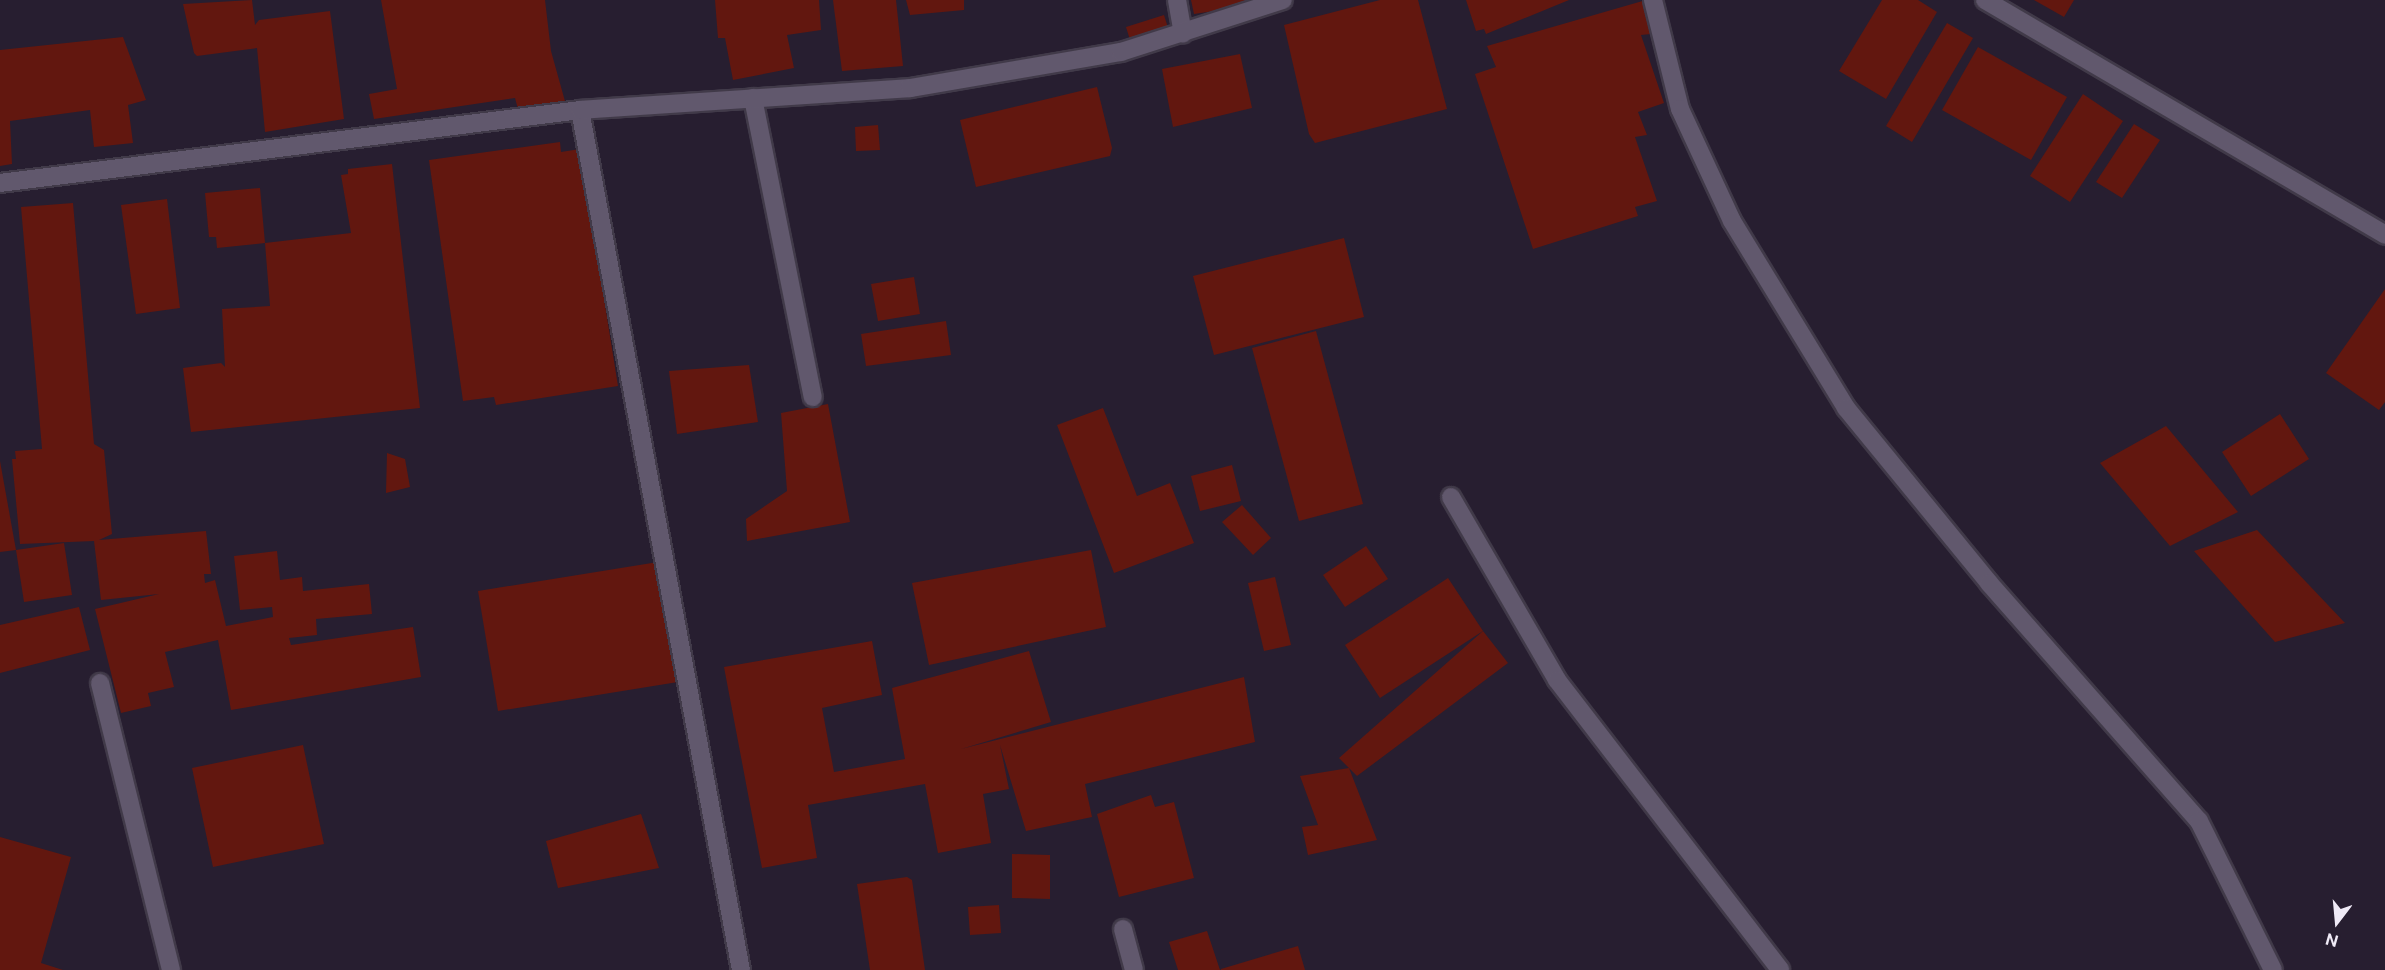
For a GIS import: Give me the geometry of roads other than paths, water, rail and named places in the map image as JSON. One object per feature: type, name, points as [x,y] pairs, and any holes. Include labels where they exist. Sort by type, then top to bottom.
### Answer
[{"type":"street","points":[[1177,0],[1183,33]]},
{"type":"street","points":[[0,183],[580,110],[910,88],[1121,52],[1283,0]]},
{"type":"street","points":[[1653,0],[1680,109],[1732,221],[1846,408],[1989,583],[2199,821],[2273,970]]},
{"type":"street","points":[[1985,0],[2385,235]]},
{"type":"street","points":[[753,98],[813,397]]},
{"type":"street","points":[[580,110],[741,970]]},
{"type":"street","points":[[1451,497],[1557,680],[1780,970]]},
{"type":"street","points":[[100,683],[171,970]]},
{"type":"street","points":[[1123,929],[1134,970]]}]
